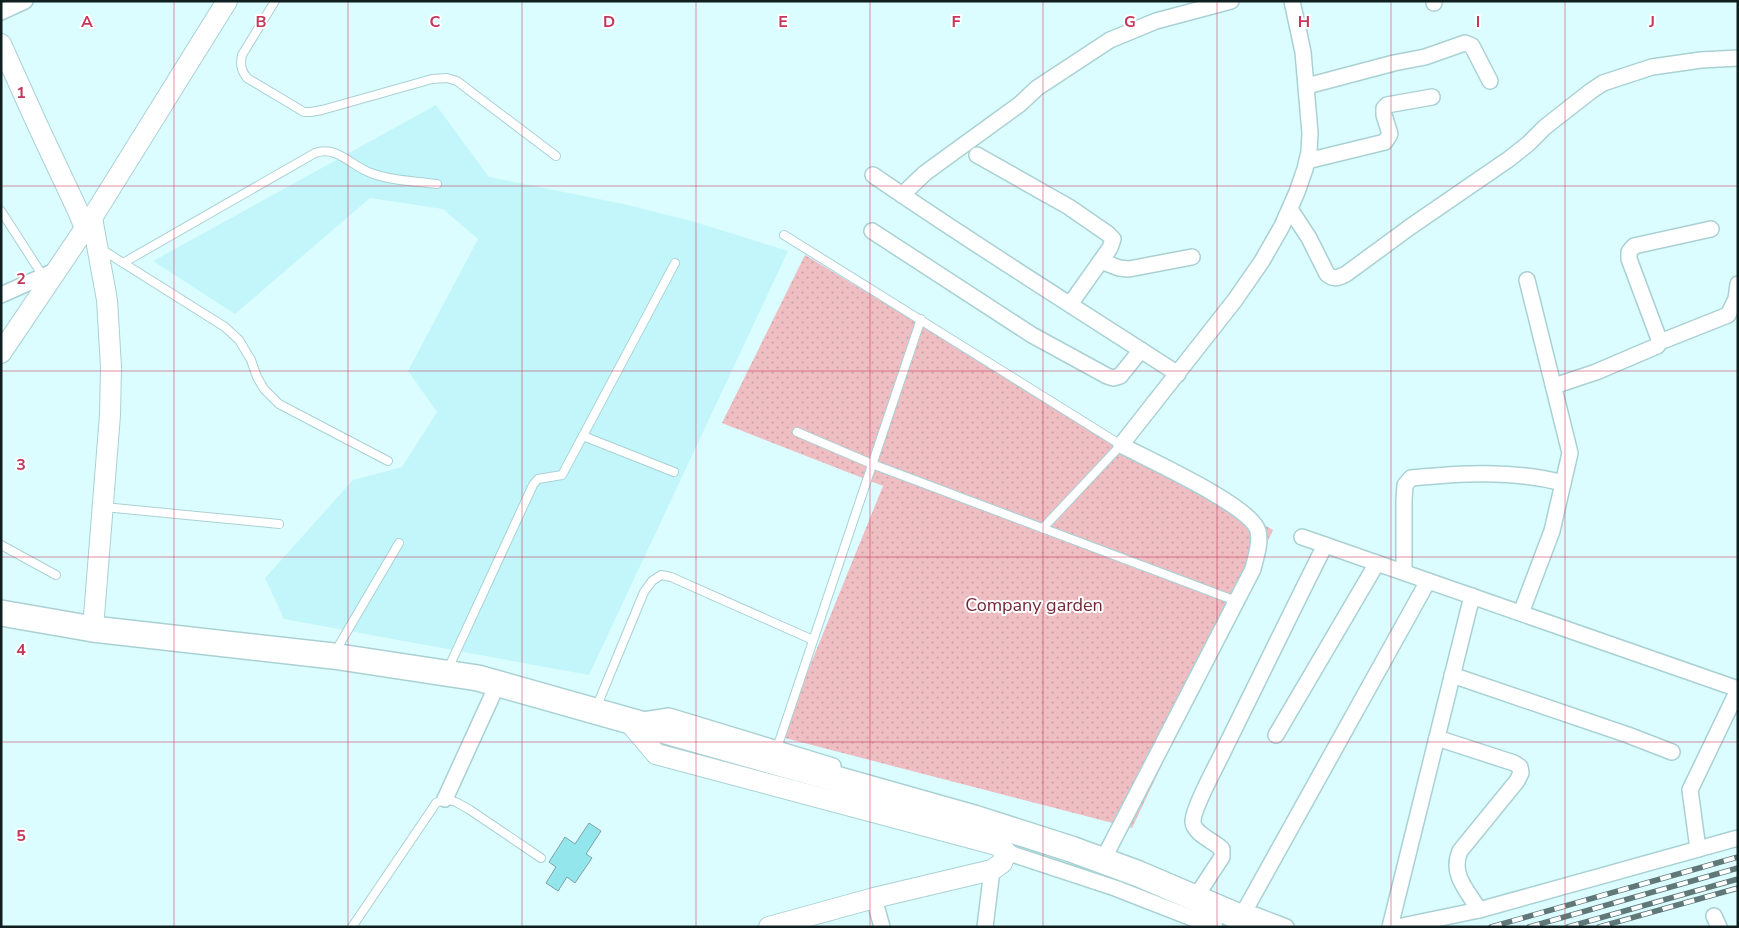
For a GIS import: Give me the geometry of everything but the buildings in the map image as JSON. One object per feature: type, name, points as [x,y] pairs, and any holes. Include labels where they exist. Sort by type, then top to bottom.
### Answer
[{"type":"main road","points":[[1,613],[93,629],[333,656],[498,683],[630,722],[974,818],[1139,874],[1254,919]]},
{"type":"street","points":[[1,12],[25,1]]},
{"type":"street","points":[[1,353],[50,273],[88,223],[227,1]]},
{"type":"street","points":[[902,195],[925,172],[1020,104],[1037,88],[1110,40],[1156,21],[1231,1]]},
{"type":"street","points":[[1106,854],[1253,569],[1258,549],[1258,529],[1245,514],[1228,501],[1121,445],[1235,300],[1262,261],[1297,192],[1307,161],[1310,133],[1303,52],[1292,1]]},
{"type":"street","points":[[1307,86],[1394,63],[1425,57],[1465,43],[1472,46],[1490,81]]},
{"type":"street","points":[[1,44],[78,211],[88,223],[97,247],[107,300],[111,367],[110,415],[93,629]]},
{"type":"street","points":[[1290,209],[1309,238],[1327,274],[1330,277],[1337,278],[1346,274],[1410,227],[1509,159],[1545,127],[1603,83],[1652,67],[1701,60],[1738,58]]},
{"type":"street","points":[[1307,161],[1385,142],[1390,134],[1384,115],[1384,108],[1387,105],[1432,97]]},
{"type":"street","points":[[977,155],[1068,207],[1111,236],[1113,242],[1071,304]]},
{"type":"street","points":[[873,175],[971,242],[1178,374]]},
{"type":"street","points":[[1660,342],[1629,259],[1629,252],[1634,246],[1711,229]]},
{"type":"street","points":[[872,231],[1032,334],[1107,376],[1113,378],[1120,376],[1142,350]]},
{"type":"street","points":[[1101,261],[1119,268],[1129,269],[1192,256]]},
{"type":"street","points":[[1,295],[50,273]]},
{"type":"street","points":[[1521,613],[1552,531],[1570,453],[1527,280]]},
{"type":"street","points":[[1554,386],[1650,351],[1660,342],[1728,314],[1736,299],[1738,284]]},
{"type":"street","points":[[1404,572],[1405,485],[1411,478],[1460,473],[1538,477],[1563,483]]},
{"type":"street","points":[[1302,536],[1738,690],[1690,790],[1698,849]]},
{"type":"street","points":[[1199,892],[1222,857],[1222,850],[1193,826],[1192,818],[1325,544]]},
{"type":"street","points":[[1276,735],[1377,563]]},
{"type":"street","points":[[1254,919],[1428,581]]},
{"type":"street","points":[[1390,927],[1472,596]]},
{"type":"street","points":[[1452,675],[1628,735],[1672,752]]},
{"type":"street","points":[[445,799],[498,683]]},
{"type":"street","points":[[630,722],[669,716],[982,812],[1106,854],[1199,892],[1254,919],[1286,927]]},
{"type":"street","points":[[630,722],[656,754],[997,845],[1006,852],[1115,888],[1215,927]]},
{"type":"street","points":[[1437,738],[1514,763],[1520,767],[1521,773],[1517,780],[1460,850],[1456,859],[1458,876],[1479,910]]},
{"type":"street","points":[[1397,927],[1479,910],[1738,838]]},
{"type":"street","points":[[769,927],[874,898],[992,870],[1002,863],[1006,852]]},
{"type":"street","points":[[985,927],[992,870]]},
{"type":"street","points":[[874,898],[882,927]]},
{"type":"lane","points":[[275,1],[242,55],[240,64],[247,78],[304,112],[322,110],[432,79],[447,78],[457,81],[556,156]]},
{"type":"lane","points":[[123,263],[315,153],[324,150],[334,152],[370,173],[437,184]]},
{"type":"lane","points":[[1,211],[50,273]]},
{"type":"lane","points":[[784,235],[1121,445],[1042,528]]},
{"type":"lane","points":[[97,247],[225,327],[238,340],[251,360],[264,390],[279,404],[388,461]]},
{"type":"lane","points":[[446,673],[533,485],[538,479],[562,475],[675,262]]},
{"type":"lane","points":[[777,748],[921,320]]},
{"type":"lane","points":[[797,432],[872,464],[1236,601]]},
{"type":"lane","points":[[583,436],[674,472]]},
{"type":"lane","points":[[102,506],[279,524]]},
{"type":"lane","points":[[333,656],[399,543]]},
{"type":"lane","points":[[1,545],[56,575]]},
{"type":"lane","points":[[595,711],[644,592],[652,581],[661,575],[670,577],[813,640]]},
{"type":"lane","points":[[352,927],[436,803],[445,799],[456,802],[470,810],[541,858]]},
{"type":"shaded area","points":[[436,105],[489,177],[628,205],[695,222],[788,251],[589,675],[284,619],[265,578],[353,480],[402,467],[437,412],[408,371],[478,239],[443,209],[370,198],[235,314],[153,261]]},
{"type":"green space","name":"Company garden","points":[[805,255],[924,327],[1273,530],[1132,828],[781,737],[883,486],[722,423]]},
{"type":"railway","points":[[1491,927],[1738,857]]},
{"type":"railway","points":[[1529,927],[1738,868]]},
{"type":"railway","points":[[1568,927],[1738,879]]},
{"type":"railway","points":[[1599,927],[1738,888]]}]
